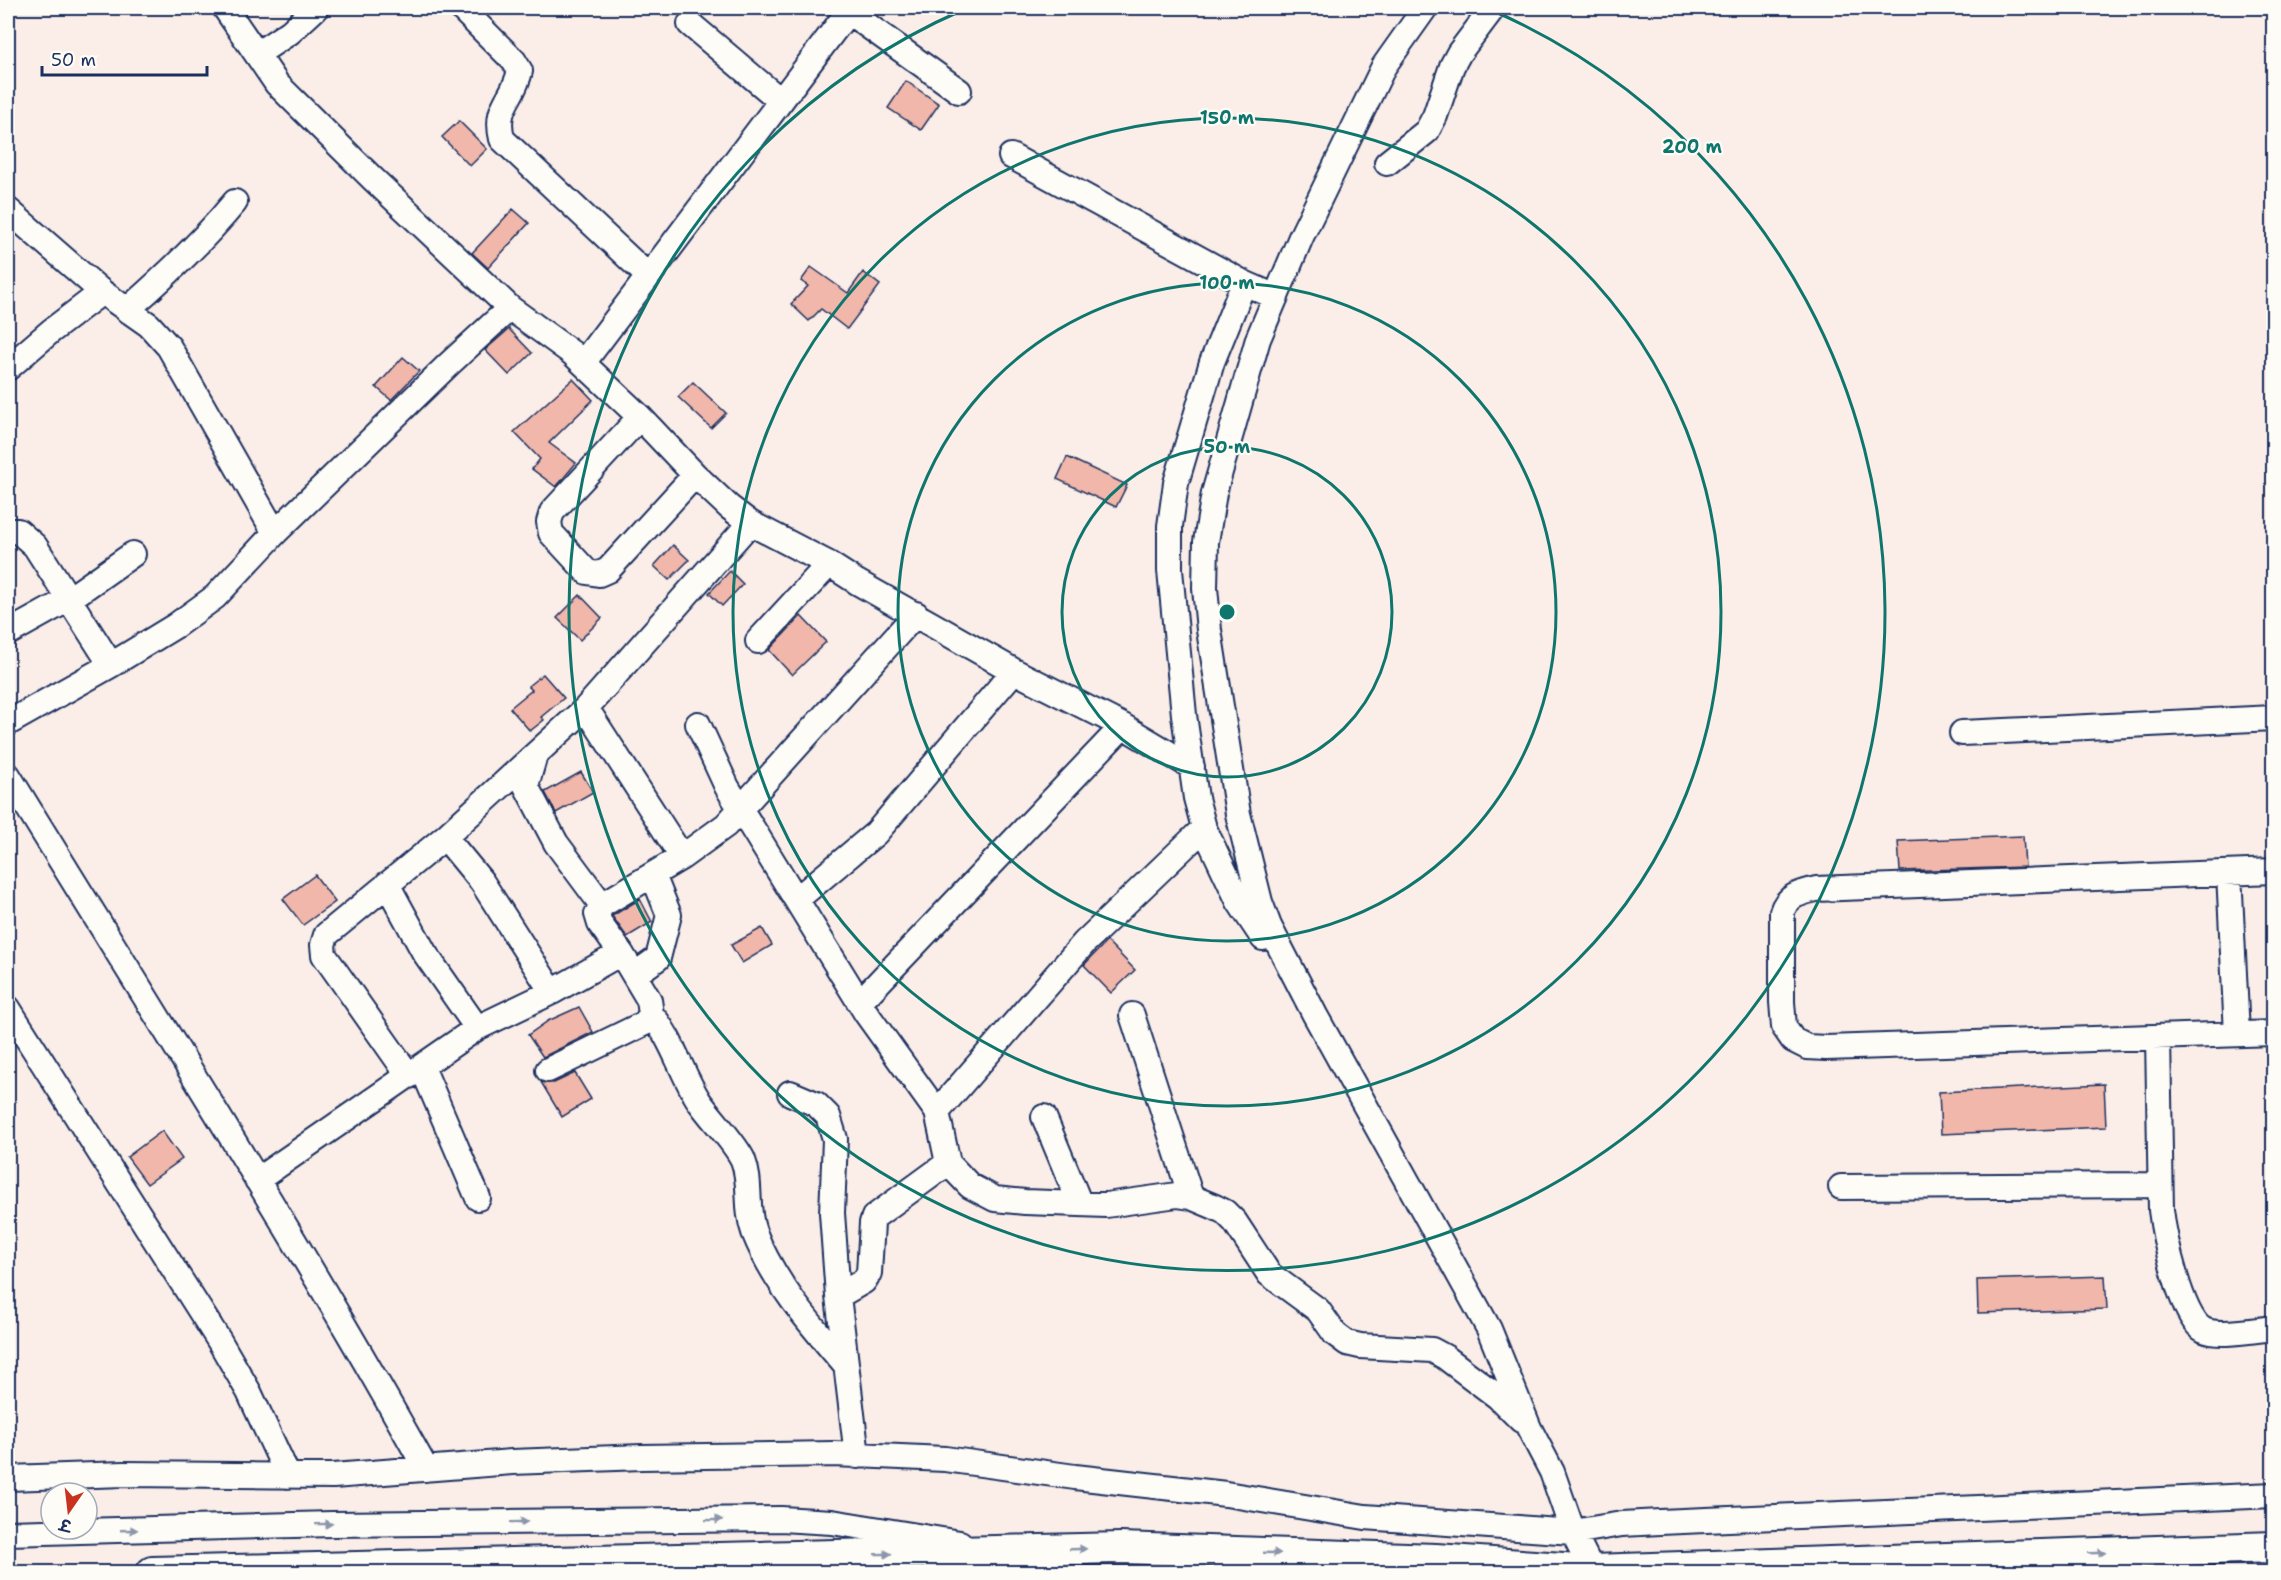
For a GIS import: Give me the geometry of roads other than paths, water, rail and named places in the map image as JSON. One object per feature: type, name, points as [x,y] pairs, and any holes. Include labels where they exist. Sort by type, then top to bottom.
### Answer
[{"type":"main road","points":[[152,1572],[1120,1548],[1436,1559],[1592,1570],[2274,1547]]},
{"type":"main road","points":[[2024,1555],[2082,1572]]},
{"type":"street","points":[[225,8],[277,84],[373,179],[510,308],[583,363],[729,507],[750,523],[829,564],[1014,671],[1075,704],[1123,726],[1192,767]]},
{"type":"street","points":[[257,54],[290,32],[316,8]]},
{"type":"street","points":[[461,8],[514,61],[520,71],[517,87],[502,107],[498,123],[502,138],[648,276]]},
{"type":"street","points":[[1425,8],[1384,66],[1301,237],[1258,339],[1214,493],[1206,542],[1205,588],[1209,630],[1238,814],[1260,902],[1269,926],[1489,1329],[1529,1428],[1552,1472],[1573,1532],[1592,1570]]},
{"type":"street","points":[[1387,163],[1427,131],[1455,60],[1493,8]]},
{"type":"street","points":[[583,363],[781,101],[847,9],[959,92]]},
{"type":"street","points":[[690,24],[781,101]]},
{"type":"street","points":[[1011,156],[1244,283],[1276,297]]},
{"type":"street","points":[[127,310],[171,272],[202,241],[235,202]]},
{"type":"street","points":[[8,210],[102,292],[149,325],[169,347],[275,533]]},
{"type":"street","points":[[1244,283],[1212,362],[1176,483],[1170,526],[1170,570],[1184,715],[1196,798],[1204,828],[1239,902],[1315,1014]]},
{"type":"street","points":[[8,368],[102,292]]},
{"type":"street","points":[[8,723],[111,665],[175,626],[215,597],[275,533],[510,308]]},
{"type":"street","points":[[640,417],[552,512],[549,522],[551,533],[587,572],[599,574],[608,570],[694,475]]},
{"type":"street","points":[[478,1198],[416,1072],[324,955],[323,945],[326,935],[446,837],[586,708],[750,523]]},
{"type":"street","points":[[8,531],[18,531],[35,546],[111,665]]},
{"type":"street","points":[[8,633],[69,598],[133,554]]},
{"type":"street","points":[[758,641],[829,564]]},
{"type":"street","points":[[846,1366],[802,1314],[768,1262],[753,1231],[747,1210],[748,1183],[742,1159],[698,1100],[674,1050],[651,1014],[649,1000],[621,953],[600,924],[597,914],[602,905],[682,857],[726,825],[916,614]]},
{"type":"street","points":[[797,899],[876,833],[1014,671]]},
{"type":"street","points":[[586,708],[682,857]]},
{"type":"street","points":[[1962,733],[2274,718]]},
{"type":"street","points":[[698,724],[727,787],[860,1002],[937,1112],[948,1163],[970,1186],[995,1199],[1080,1204],[1106,1205],[1177,1195],[1191,1197],[1225,1212],[1235,1222],[1269,1274],[1318,1310],[1335,1334],[1347,1343],[1360,1346],[1432,1350],[1445,1357],[1498,1397],[1529,1428]]},
{"type":"street","points":[[860,1002],[1123,726]]},
{"type":"street","points":[[536,755],[526,786],[556,843],[602,905]]},
{"type":"street","points":[[8,775],[257,1180],[380,1386],[426,1469]]},
{"type":"street","points":[[937,1112],[1085,942],[1204,828]]},
{"type":"street","points":[[446,837],[482,882],[552,992]]},
{"type":"street","points":[[2274,871],[1816,889],[1792,897],[1782,912],[1784,1027],[1793,1040],[1807,1047],[1838,1048],[2274,1033]]},
{"type":"street","points":[[2229,873],[2237,1034]]},
{"type":"street","points":[[634,975],[658,958],[669,915],[653,875]]},
{"type":"street","points":[[387,884],[424,951],[477,1028]]},
{"type":"street","points":[[257,1180],[477,1028],[552,992],[621,953]]},
{"type":"street","points":[[8,1008],[220,1342],[249,1392],[288,1476]]},
{"type":"street","points":[[548,1070],[645,1023],[651,1014]]},
{"type":"street","points":[[1132,1016],[1191,1197]]},
{"type":"street","points":[[2158,1037],[2160,1185],[2164,1235],[2189,1313],[2197,1325],[2206,1331],[2274,1328]]},
{"type":"street","points":[[790,1093],[816,1104],[828,1116],[835,1138],[832,1213],[838,1296],[857,1456]]},
{"type":"street","points":[[1044,1117],[1080,1204]]},
{"type":"street","points":[[838,1296],[864,1281],[869,1273],[874,1217],[948,1163]]},
{"type":"street","points":[[1840,1186],[2160,1185]]},
{"type":"street","points":[[8,1478],[124,1474],[333,1476],[512,1462],[642,1457],[857,1456],[945,1459],[1226,1494],[1365,1517],[1573,1532],[1622,1524],[2274,1495]]},
{"type":"street","points":[[8,1533],[332,1524],[782,1519],[832,1522],[1010,1551]]}]
